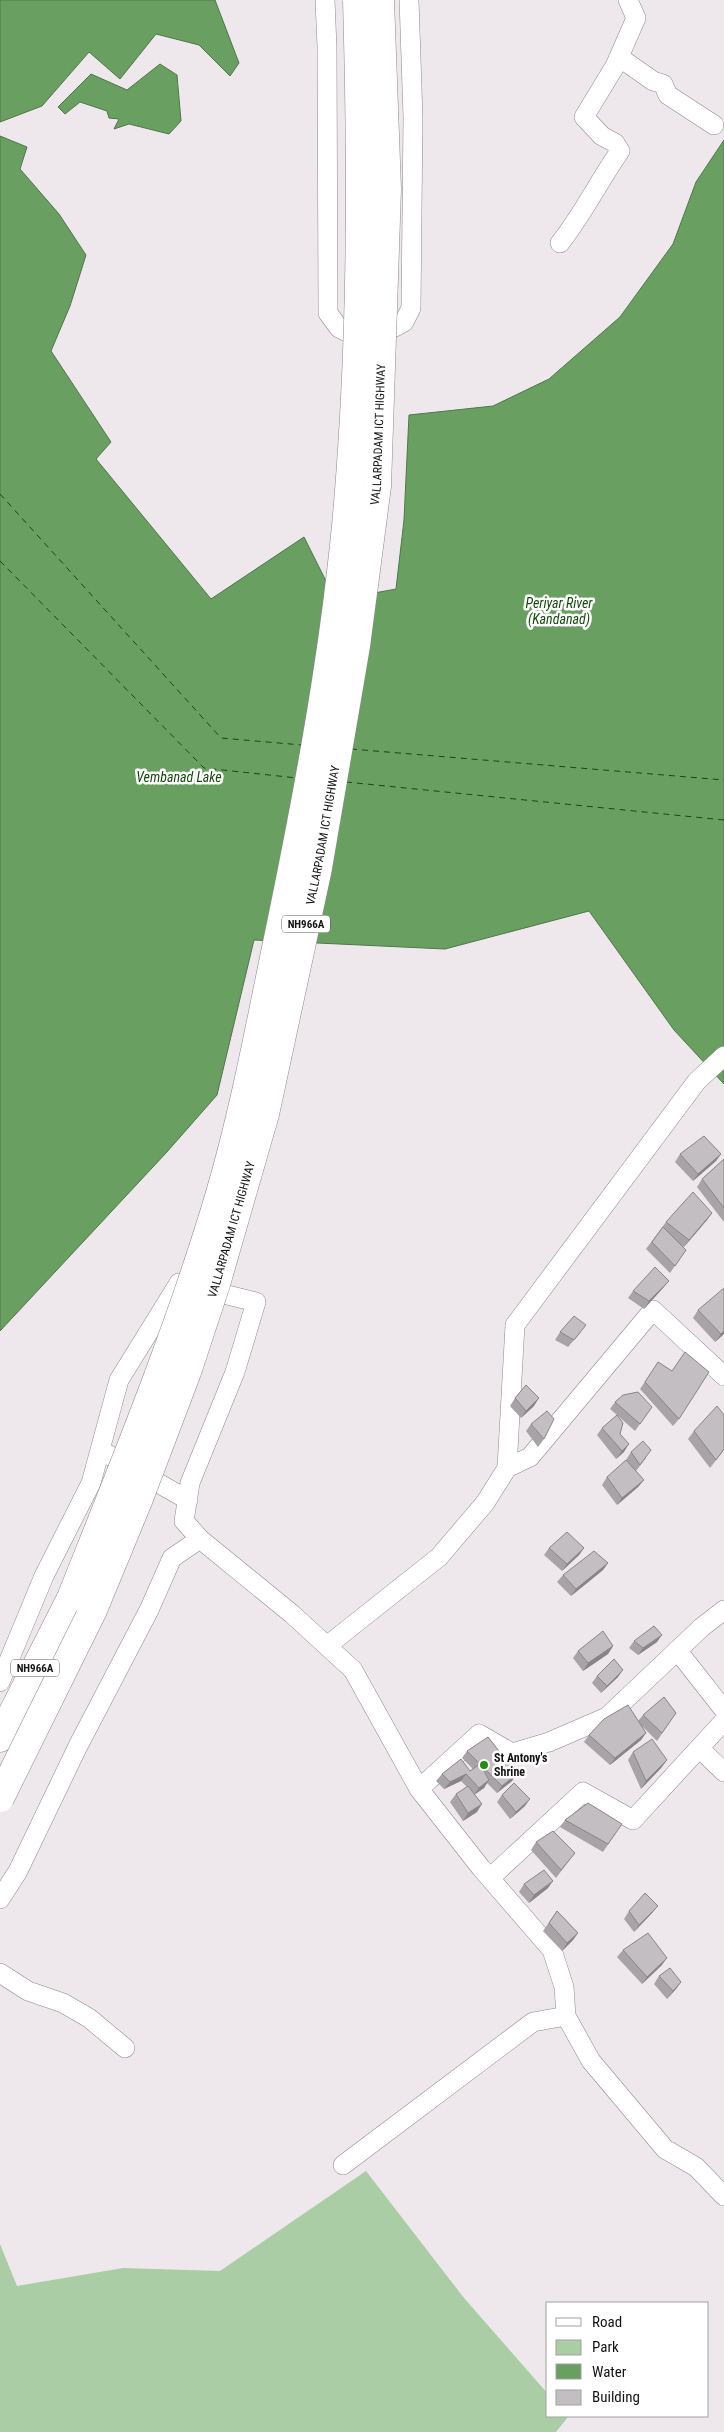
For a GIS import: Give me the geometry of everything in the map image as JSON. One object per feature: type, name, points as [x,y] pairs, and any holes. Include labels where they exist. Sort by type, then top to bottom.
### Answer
[{"type":"highway","name":"VALLARPADAM ICT HIGHWAY","points":[[0,1738],[71,1598],[171,1346],[220,1193],[252,1062],[293,867],[331,653],[346,525],[360,292],[362,146],[357,0]]},
{"type":"highway","name":"VALLARPADAM ICT HIGHWAY","points":[[0,1798],[93,1610],[138,1501],[187,1372],[216,1284],[265,1114],[318,868],[354,655],[377,486],[386,189],[380,0]]},
{"type":"street","points":[[325,0],[327,47],[328,313],[332,321],[347,332],[395,327],[404,322],[411,308],[413,117],[409,0]]},
{"type":"street","points":[[560,243],[577,222],[603,174],[620,151],[615,143],[602,136],[584,118],[619,57],[636,18],[628,0]]},
{"type":"street","points":[[619,57],[653,81],[663,84],[668,95],[714,126]]},
{"type":"street","points":[[328,1645],[439,1557],[485,1503],[507,1468],[515,1325],[697,1081],[724,1056]]},
{"type":"street","points":[[0,1682],[44,1576],[91,1483],[119,1380],[180,1282],[256,1302],[236,1372],[190,1483],[184,1521],[200,1539],[252,1579],[328,1645],[353,1670],[420,1789],[490,1878],[552,1950],[564,1987],[566,2016],[591,2060],[665,2150],[696,2167],[724,2196]]},
{"type":"street","points":[[507,1468],[530,1456],[653,1310],[724,1376]]},
{"type":"street","points":[[100,1450],[188,1500]]},
{"type":"street","points":[[0,1899],[18,1871],[86,1730],[149,1610],[172,1558],[200,1539]]},
{"type":"street","points":[[420,1789],[479,1734],[512,1753],[549,1742],[607,1717],[677,1650],[724,1610]]},
{"type":"street","points":[[677,1650],[724,1710]]},
{"type":"street","points":[[490,1878],[584,1792],[633,1820],[724,1721]]},
{"type":"street","points":[[699,1748],[724,1772]]},
{"type":"street","points":[[0,1973],[28,1991],[64,2003],[89,2018],[125,2048]]},
{"type":"street","points":[[343,2165],[533,2022],[566,2016]]},
{"type":"green space","points":[[366,2171],[464,2298],[546,2392],[546,2417],[568,2417],[556,2432],[0,2432],[0,2244],[17,2286],[123,2268],[220,2271]]},
{"type":"water","points":[[0,0],[215,0],[239,63],[230,76],[199,45],[156,34],[120,79],[89,52],[42,106],[0,122]]},
{"type":"water","points":[[160,64],[177,75],[181,121],[169,134],[129,124],[114,129],[119,119],[109,118],[107,111],[80,102],[65,114],[58,107],[91,74],[127,90]]},
{"type":"water","name":"Vembanad Lake","points":[[0,136],[27,147],[20,169],[59,214],[86,255],[70,306],[51,351],[111,442],[96,459],[211,599],[304,537],[331,591],[369,594],[396,589],[404,520],[409,415],[493,406],[549,379],[620,317],[673,244],[696,182],[724,140],[724,1084],[674,1030],[589,911],[445,949],[254,940],[217,1095],[166,1153],[0,1331]]},
{"type":"building","points":[[704,1136],[721,1154],[698,1174],[680,1154]]},
{"type":"building","points":[[724,1159],[724,1208],[702,1179]]},
{"type":"building","points":[[693,1192],[712,1213],[689,1240],[666,1222]]},
{"type":"building","points":[[663,1227],[686,1250],[675,1266],[652,1242]]},
{"type":"building","points":[[655,1267],[669,1281],[649,1301],[633,1291]]},
{"type":"building","points":[[724,1288],[724,1331],[721,1334],[698,1310]]},
{"type":"building","points":[[574,1316],[586,1325],[574,1340],[560,1332]]},
{"type":"building","points":[[685,1352],[709,1372],[679,1419],[645,1382],[658,1362],[672,1371]]},
{"type":"building","points":[[526,1385],[539,1398],[526,1411],[515,1398]]},
{"type":"building","points":[[638,1392],[652,1407],[640,1424],[615,1402],[623,1395]]},
{"type":"building","points":[[717,1406],[724,1415],[724,1449],[716,1460],[694,1431]]},
{"type":"building","points":[[547,1411],[554,1419],[544,1439],[531,1424]]},
{"type":"building","points":[[617,1415],[623,1423],[620,1434],[629,1444],[622,1451],[602,1428]]},
{"type":"building","points":[[643,1441],[651,1450],[640,1465],[631,1452]]},
{"type":"building","points":[[626,1460],[644,1480],[622,1498],[607,1477]]},
{"type":"building","points":[[567,1532],[584,1548],[567,1564],[549,1548]]},
{"type":"building","points":[[594,1551],[608,1563],[576,1589],[563,1575]]},
{"type":"building","points":[[654,1626],[662,1635],[643,1648],[634,1641]]},
{"type":"building","points":[[603,1631],[613,1646],[588,1663],[578,1651]]},
{"type":"building","points":[[614,1659],[623,1670],[607,1686],[597,1676]]},
{"type":"building","points":[[664,1697],[676,1713],[662,1733],[643,1715]]},
{"type":"building","points":[[628,1705],[646,1733],[615,1758],[589,1735],[604,1719]]},
{"type":"building","points":[[488,1737],[517,1774],[502,1786],[467,1751]]},
{"type":"building","points":[[652,1739],[667,1760],[646,1781],[633,1752]]},
{"type":"building","points":[[461,1759],[470,1771],[480,1764],[489,1780],[479,1788],[466,1774],[450,1782],[442,1774]]},
{"type":"building","points":[[514,1783],[530,1799],[516,1812],[502,1795]]},
{"type":"building","points":[[468,1786],[482,1804],[468,1813],[456,1794]]},
{"type":"building","points":[[588,1803],[622,1824],[608,1844],[565,1820]]},
{"type":"building","points":[[553,1831],[575,1853],[561,1870],[536,1842]]},
{"type":"building","points":[[544,1870],[553,1881],[534,1895],[524,1884]]},
{"type":"building","points":[[645,1893],[658,1906],[639,1925],[629,1911]]},
{"type":"building","points":[[557,1911],[578,1933],[567,1943],[549,1923]]},
{"type":"building","points":[[648,1933],[667,1958],[647,1977],[623,1950]]},
{"type":"building","points":[[670,1968],[681,1982],[673,1991],[659,1976]]},
{"type":"ferry route","points":[[0,494],[221,738],[302,745]]},
{"type":"ferry route","points":[[0,561],[204,768],[297,778]]},
{"type":"ferry route","points":[[351,749],[724,780]]},
{"type":"ferry route","points":[[346,782],[724,820]]},
{"type":"place","name":"St Antony's Shrine","points":[[484,1765]]},
{"type":"water label","name":"Periyar River (Kandanad)","points":[[559,612]]}]
